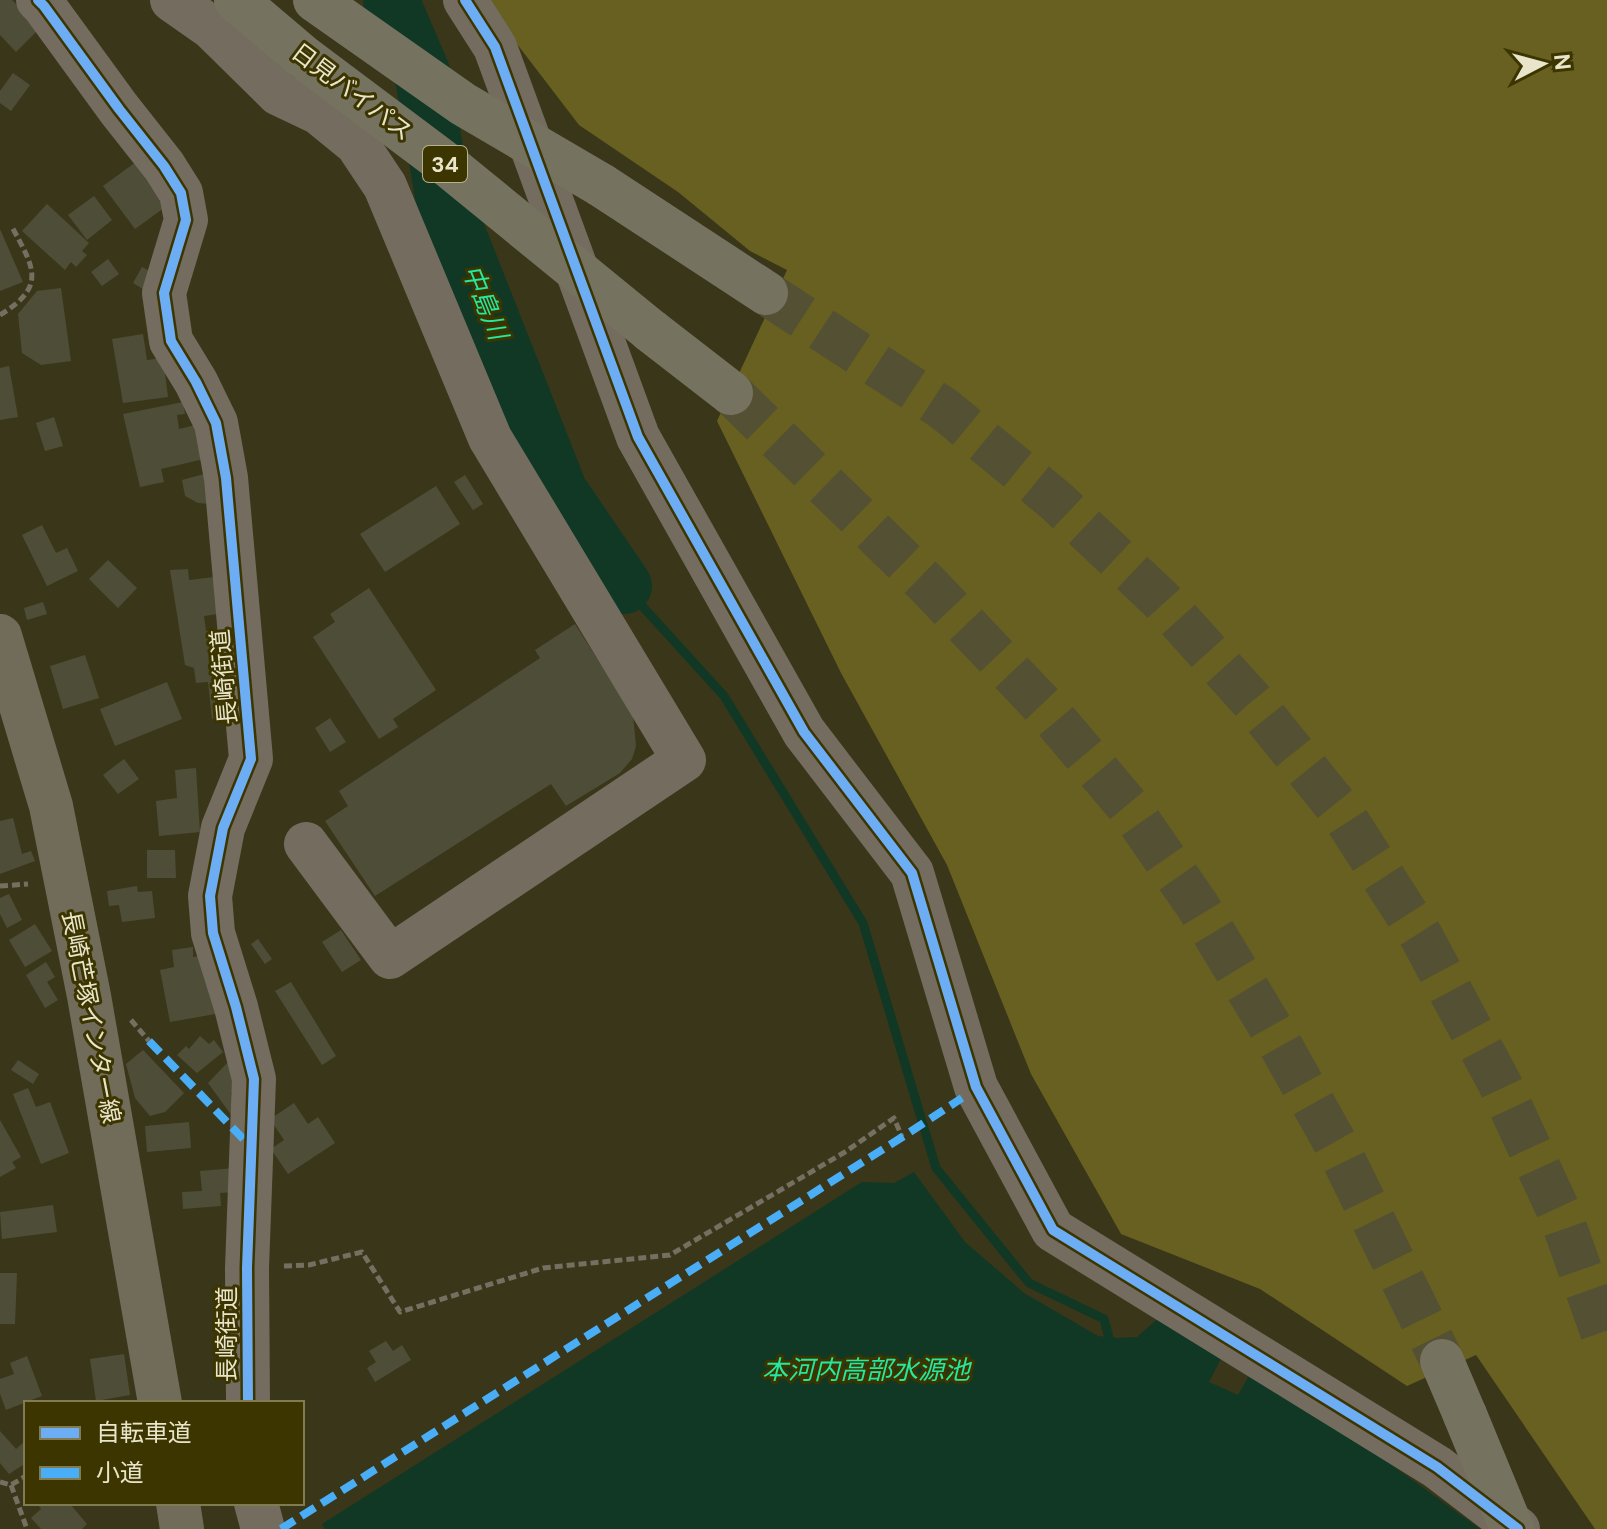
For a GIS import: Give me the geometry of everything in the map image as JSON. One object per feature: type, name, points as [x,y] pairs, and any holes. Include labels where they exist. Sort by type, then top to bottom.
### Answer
[{"type":"highway","name":"日見バイパス","points":[[236,0],[302,56],[450,167],[731,393]]},
{"type":"highway","name":"34","points":[[315,0],[463,104],[601,185],[766,293]]},
{"type":"highway","points":[[1442,1361],[1512,1529]]},
{"type":"main road","name":"長崎芒塚インター線","points":[[0,636],[51,806],[89,996],[160,1401]]},
{"type":"main road","points":[[178,1505],[182,1529]]},
{"type":"street","name":"長崎街道","points":[[38,0],[164,166],[181,193],[186,220],[164,293],[171,341],[216,423],[226,478],[251,759],[223,828],[210,896],[213,933],[254,1079],[247,1268],[248,1401]]},
{"type":"street","points":[[172,0],[212,28],[279,94],[319,113],[357,144],[385,186],[490,438],[684,760],[390,957],[306,844]]},
{"type":"street","points":[[465,0],[495,47],[638,437],[804,732],[912,873],[969,1092],[1053,1230],[1437,1467],[1518,1529]]},
{"type":"street","points":[[257,1505],[263,1529]]},
{"type":"path","points":[[0,315],[19,303],[32,282],[30,261],[12,227]]},
{"type":"path","points":[[0,886],[30,884]]},
{"type":"path","points":[[247,1268],[309,1265],[362,1252],[400,1312],[543,1268],[670,1255],[845,1152],[894,1118],[902,1137]]},
{"type":"path","points":[[0,1482],[11,1485],[24,1477]]},
{"type":"path","points":[[11,1485],[27,1529]]},
{"type":"shaded area","points":[[489,0],[1607,0],[1607,1529],[1595,1529],[1476,1355],[1407,1386],[1260,1289],[1121,1234],[1031,1074],[947,865],[841,673],[717,421],[787,270],[750,251],[678,192],[579,125],[507,31]]},
{"type":"water","name":"本河内高部水源池","points":[[914,1172],[965,1242],[1024,1293],[1098,1336],[1137,1337],[1162,1315],[1223,1355],[1209,1382],[1238,1395],[1251,1372],[1353,1437],[1480,1529],[325,1529],[322,1524],[862,1182],[894,1183]]},
{"type":"building","points":[[0,0],[12,0],[40,28],[16,52],[0,35]]},
{"type":"building","points":[[13,73],[30,85],[11,111],[0,103],[0,91]]},
{"type":"building","points":[[136,162],[168,205],[135,229],[103,186]]},
{"type":"building","points":[[94,196],[112,220],[87,240],[68,215]]},
{"type":"building","points":[[47,204],[89,243],[82,251],[87,255],[76,267],[71,262],[65,270],[22,231]]},
{"type":"building","points":[[0,229],[23,282],[0,291]]},
{"type":"building","points":[[108,259],[119,274],[102,286],[91,272]]},
{"type":"building","points":[[142,267],[155,274],[146,291],[133,283]]},
{"type":"building","points":[[61,288],[71,361],[41,365],[22,353],[18,314],[37,291]]},
{"type":"building","points":[[143,334],[147,360],[163,358],[168,397],[123,403],[112,339]]},
{"type":"building","points":[[9,366],[18,417],[0,420],[0,368]]},
{"type":"building","points":[[183,402],[185,414],[177,415],[179,429],[196,425],[204,459],[161,469],[164,482],[140,487],[123,414]]},
{"type":"building","points":[[54,417],[63,446],[45,451],[36,423]]},
{"type":"building","points":[[208,473],[210,504],[198,503],[185,496],[182,480]]},
{"type":"building","points":[[465,475],[483,504],[473,510],[454,482]]},
{"type":"building","points":[[436,486],[460,524],[385,572],[360,534]]},
{"type":"building","points":[[42,525],[56,553],[67,548],[78,571],[47,586],[22,535]]},
{"type":"building","points":[[108,560],[137,588],[118,608],[89,579]]},
{"type":"building","points":[[188,569],[189,580],[214,577],[218,614],[204,616],[206,631],[223,629],[233,716],[212,719],[208,682],[196,683],[194,668],[185,665],[170,570]]},
{"type":"building","points":[[369,588],[436,690],[393,719],[398,727],[379,739],[313,637],[335,622],[330,614]]},
{"type":"building","points":[[43,602],[47,614],[27,620],[24,608]]},
{"type":"building","points":[[575,624],[633,715],[636,746],[632,759],[620,773],[566,806],[551,784],[375,896],[325,821],[348,806],[339,791],[540,658],[535,650]]},
{"type":"building","points":[[85,655],[99,698],[63,709],[50,666]]},
{"type":"building","points":[[167,682],[182,719],[115,746],[100,709]]},
{"type":"building","points":[[330,718],[346,742],[330,752],[315,728]]},
{"type":"building","points":[[124,759],[139,779],[118,794],[103,775]]},
{"type":"building","points":[[196,768],[200,832],[159,836],[156,801],[177,798],[175,770]]},
{"type":"building","points":[[13,818],[22,854],[31,851],[35,861],[0,874],[0,821]]},
{"type":"building","points":[[147,850],[175,850],[176,878],[147,878]]},
{"type":"building","points":[[137,886],[138,892],[152,891],[155,918],[122,922],[119,905],[109,906],[107,891]]},
{"type":"building","points":[[9,894],[22,920],[7,928],[0,914],[0,898]]},
{"type":"building","points":[[35,924],[52,951],[25,967],[9,940]]},
{"type":"building","points":[[341,930],[361,960],[342,972],[322,942]]},
{"type":"building","points":[[258,939],[272,959],[265,964],[251,944]]},
{"type":"building","points":[[193,947],[193,957],[209,954],[221,1013],[170,1022],[160,970],[174,967],[172,950]]},
{"type":"building","points":[[46,962],[55,977],[47,982],[58,1000],[45,1008],[26,975]]},
{"type":"building","points":[[291,982],[336,1056],[322,1065],[275,991]]},
{"type":"building","points":[[200,1036],[209,1044],[214,1040],[223,1052],[197,1073],[177,1055],[186,1046],[189,1049]]},
{"type":"building","points":[[143,1050],[184,1093],[165,1112],[150,1116],[135,1098],[126,1064]]},
{"type":"building","points":[[18,1060],[39,1074],[33,1084],[11,1070]]},
{"type":"building","points":[[230,1060],[246,1078],[231,1093],[237,1110],[232,1116],[208,1083]]},
{"type":"building","points":[[28,1088],[36,1107],[50,1102],[69,1153],[41,1164],[13,1094]]},
{"type":"building","points":[[294,1103],[308,1124],[318,1117],[335,1143],[288,1174],[271,1149],[284,1140],[270,1119]]},
{"type":"building","points":[[0,1120],[21,1157],[12,1162],[16,1168],[0,1177]]},
{"type":"building","points":[[189,1122],[191,1148],[147,1152],[145,1126]]},
{"type":"building","points":[[234,1168],[235,1192],[220,1193],[221,1206],[183,1209],[182,1192],[202,1191],[200,1171]]},
{"type":"building","points":[[53,1205],[57,1232],[2,1239],[0,1212]]},
{"type":"building","points":[[0,1273],[17,1273],[15,1324],[0,1324]]},
{"type":"building","points":[[386,1341],[393,1351],[402,1345],[411,1360],[375,1382],[367,1368],[376,1362],[369,1351]]},
{"type":"building","points":[[124,1354],[130,1395],[96,1401],[90,1359]]},
{"type":"building","points":[[27,1356],[42,1396],[6,1410],[0,1394],[0,1379],[14,1374],[10,1363]]},
{"type":"building","points":[[0,1431],[16,1449],[24,1444],[24,1464],[9,1474],[0,1463]]},
{"type":"building","points":[[38,1505],[71,1505],[87,1524],[82,1529],[41,1529],[31,1518],[41,1509]]},
{"type":"waterway","name":"中島川","points":[[391,0],[422,72],[443,196],[560,492],[624,586]]},
{"type":"waterway","points":[[624,586],[724,696],[863,923],[936,1168],[1029,1283],[1104,1319],[1112,1349]]},
{"type":"tunnel","points":[[766,293],[944,409],[1055,500],[1160,599],[1252,701],[1342,813],[1421,936],[1500,1084],[1561,1216],[1607,1346]]},
{"type":"tunnel","points":[[731,393],[929,586],[1046,709],[1131,810],[1197,905],[1268,1023],[1338,1148],[1442,1361]]},
{"type":"marked path","points":[[149,1041],[251,1147]]},
{"type":"marked path","points":[[281,1529],[962,1098]]},
{"type":"cycle path","points":[[38,0],[164,166],[181,193],[186,220],[164,293],[171,341],[216,423],[226,478],[251,759],[223,828],[210,896],[213,933],[254,1079],[247,1268],[248,1401]]},
{"type":"cycle path","points":[[465,0],[495,47],[638,437],[804,732],[912,873],[976,1087],[1053,1230],[1437,1467],[1518,1529]]}]
